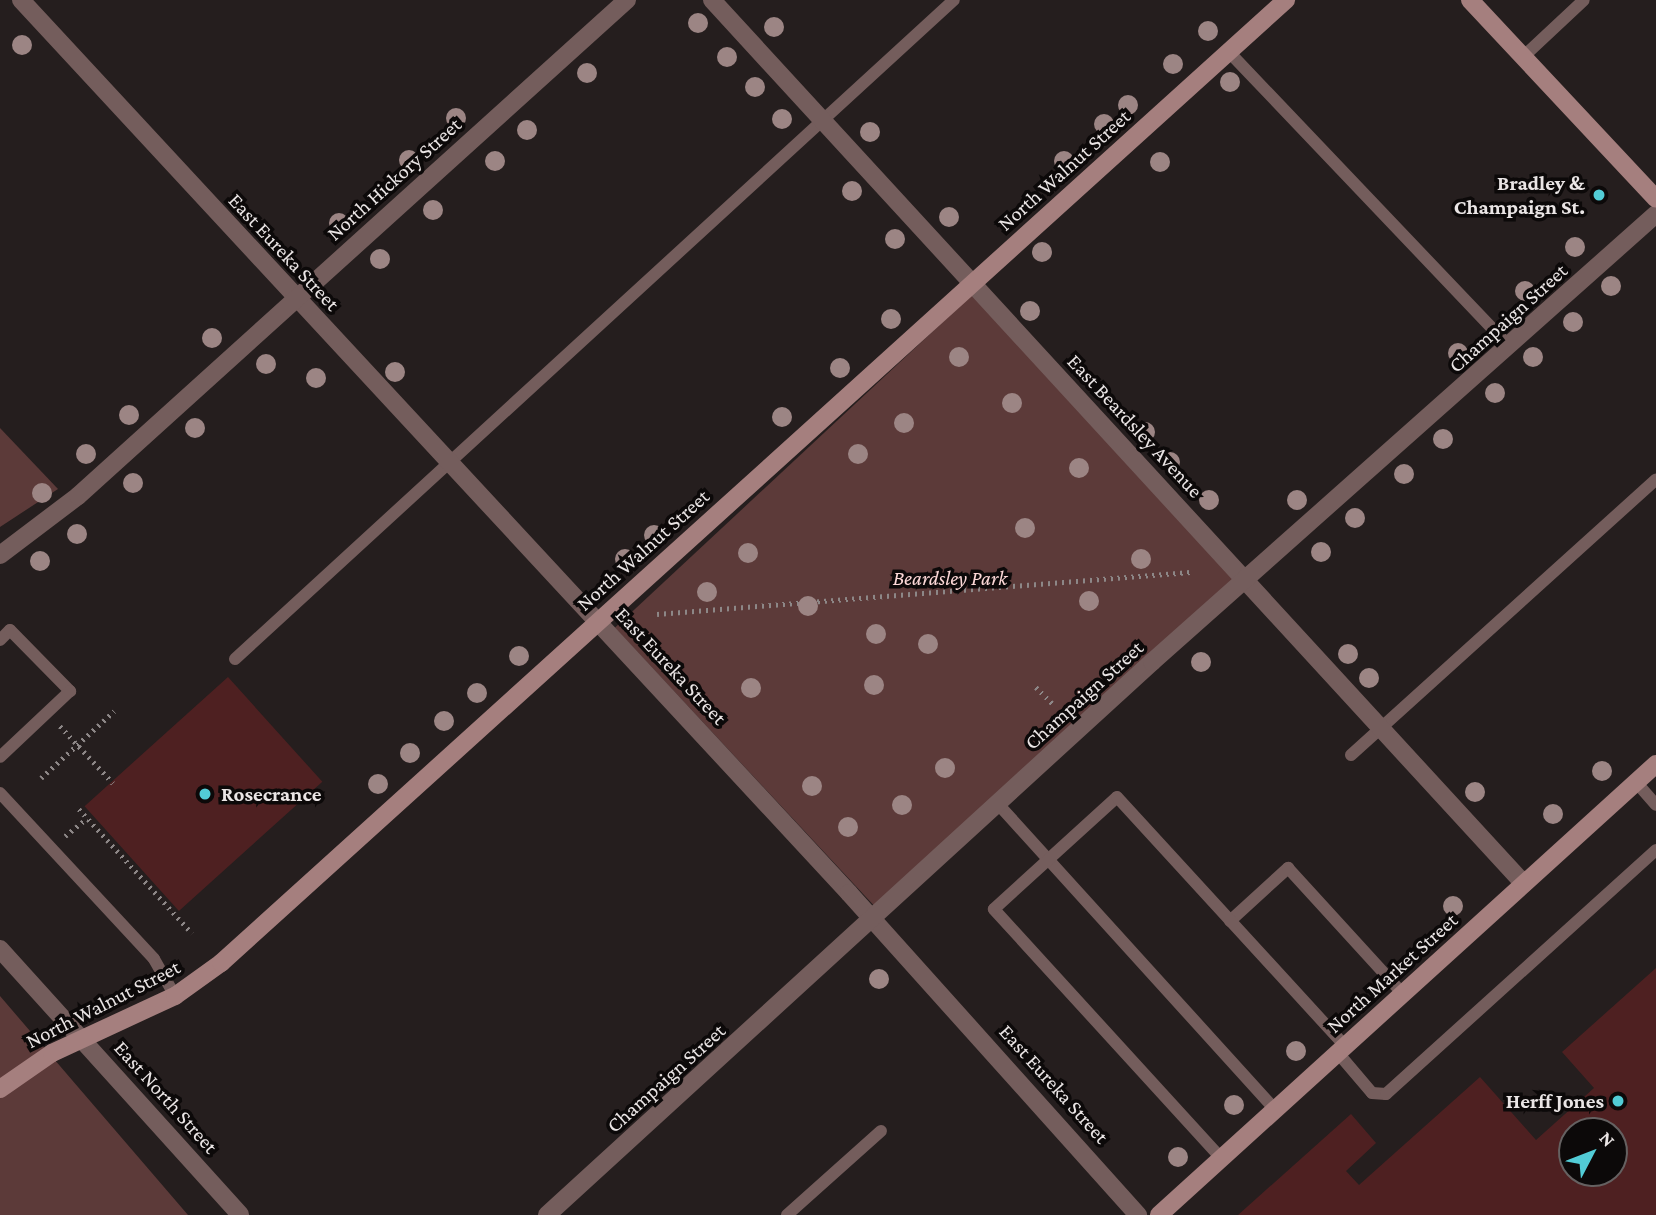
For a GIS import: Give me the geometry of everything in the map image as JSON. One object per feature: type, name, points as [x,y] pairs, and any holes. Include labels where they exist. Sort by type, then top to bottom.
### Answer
[{"type":"street","name":"East Eureka Street","points":[[22,0],[445,463],[598,621],[873,919],[1138,1215]]},
{"type":"street","name":"North Hickory Street","points":[[0,555],[78,496],[627,0]]},
{"type":"street","name":"East Beardsley Avenue","points":[[712,0],[1524,884]]},
{"type":"street","name":"North Walnut Street","points":[[0,1089],[82,1038],[175,996],[221,962],[1286,0]]},
{"type":"street","points":[[1470,0],[1656,199]]},
{"type":"street","name":"Champaign Street","points":[[547,1215],[998,804],[1656,214]]},
{"type":"street","name":"North Market Street","points":[[1159,1215],[1656,764]]},
{"type":"street","name":"East North Street","points":[[0,948],[240,1215]]},
{"type":"lane","points":[[235,659],[445,463],[954,0]]},
{"type":"lane","points":[[1523,57],[1584,0]]},
{"type":"lane","points":[[1229,52],[1510,347]]},
{"type":"lane","points":[[1351,755],[1656,479]]},
{"type":"lane","points":[[0,640],[10,630],[70,691],[0,757]]},
{"type":"lane","points":[[1636,782],[1656,806]]},
{"type":"lane","points":[[0,793],[154,958],[175,996]]},
{"type":"lane","points":[[1221,1158],[994,909],[1116,797],[1230,921],[1342,1050],[1371,1093],[1386,1094],[1656,850]]},
{"type":"lane","points":[[998,804],[1275,1110]]},
{"type":"lane","points":[[1230,921],[1288,868],[1403,994]]},
{"type":"lane","points":[[787,1215],[881,1131]]},
{"type":"path","points":[[657,614],[1190,572]]},
{"type":"path","points":[[1036,687],[1055,706]]},
{"type":"path","points":[[41,778],[114,710]]},
{"type":"path","points":[[48,712],[113,783]]},
{"type":"path","points":[[79,809],[192,933]]},
{"type":"path","points":[[51,849],[87,818]]},
{"type":"green space","name":"Beardsley Park","points":[[974,293],[1241,579],[882,914],[615,628]]},
{"type":"green space","points":[[0,428],[58,489],[0,527]]},
{"type":"green space","points":[[0,996],[72,1080],[188,1215],[0,1215]]},
{"type":"building","name":"Rosecrance","points":[[228,677],[322,782],[179,911],[85,806]]},
{"type":"building","name":"Herff Jones","points":[[1656,968],[1656,1215],[1238,1215],[1351,1114],[1376,1143],[1346,1171],[1359,1185],[1480,1077],[1536,1140],[1558,1120],[1558,1187],[1628,1187],[1628,1117],[1562,1117],[1594,1088],[1562,1052]]},
{"type":"place","name":"Bradley & Champaign St.","points":[[1599,195]]},
{"type":"place","name":"Rosecrance","points":[[205,794]]},
{"type":"place","name":"Herff Jones","points":[[1618,1101]]}]
